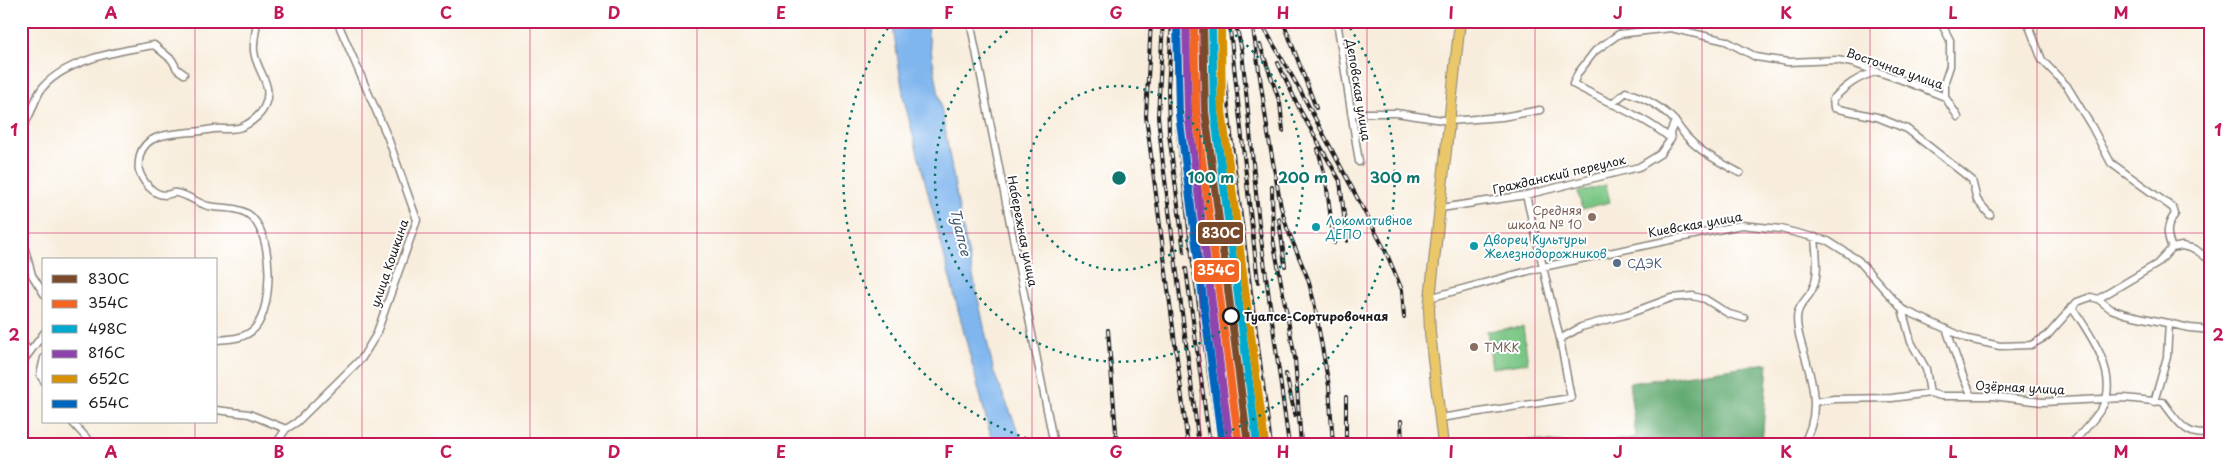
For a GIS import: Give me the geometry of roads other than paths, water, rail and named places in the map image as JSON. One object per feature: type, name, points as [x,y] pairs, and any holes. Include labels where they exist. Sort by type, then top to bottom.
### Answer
[{"type":"main road","points":[[1443,445],[1430,333],[1429,298],[1460,21]]},
{"type":"street","points":[[218,340],[240,338],[255,328],[263,312],[268,290],[267,254],[260,227],[249,214],[231,208],[208,206],[175,192],[165,195],[154,191],[144,181],[139,170],[139,161],[141,151],[152,139],[169,134],[233,129],[244,126],[259,115],[267,101],[268,86],[254,51],[257,21]]},
{"type":"street","name":"улица Кошкина","points":[[275,445],[286,429],[297,422],[362,358],[376,335],[418,220],[388,138],[337,21]]},
{"type":"street","name":"Набережная улица","points":[[970,21],[1054,445]]},
{"type":"street","name":"Деповская улица","points":[[1337,21],[1359,162]]},
{"type":"street","points":[[1940,21],[1950,40],[1950,66],[1945,81],[1945,97]]},
{"type":"street","points":[[2028,21],[2042,60],[2067,86],[2111,163],[2173,208],[2175,214],[2168,224],[2167,236],[2172,248],[2182,246],[2195,249],[2211,261]]},
{"type":"street","name":"Восточная улица","points":[[1612,104],[1573,84],[1578,73],[1595,51],[1619,34],[1671,28],[1726,41],[1756,58],[1788,62],[1837,60],[1877,72],[1945,97],[1958,117]]},
{"type":"street","points":[[21,128],[32,113],[42,87],[62,72],[99,56],[154,45],[172,60],[177,69],[184,74]]},
{"type":"street","points":[[1877,72],[1859,77],[1845,87],[1833,99],[1834,108],[1877,117],[1906,129],[1972,180],[1977,200],[1990,215]]},
{"type":"street","points":[[1671,139],[1635,115],[1612,104],[1626,92],[1650,101],[1665,111],[1675,121],[1682,133],[1703,152],[1740,173]]},
{"type":"street","points":[[1351,113],[1396,113],[1449,121],[1502,117],[1540,110]]},
{"type":"street","name":"Гражданский переулок","points":[[1440,208],[1526,195],[1639,167],[1660,154],[1671,139],[1670,133],[1675,121]]},
{"type":"street","points":[[1440,418],[1571,398],[1560,339],[1526,195]]},
{"type":"street","name":"Киевская улица","points":[[1429,298],[1543,267],[1741,225],[1781,229],[1828,241],[1858,260],[1902,309],[1947,331],[1968,339],[2000,346],[2030,345],[2047,336],[2077,302],[2091,297],[2098,299],[2157,264],[2172,248]]},
{"type":"street","points":[[21,235],[32,275],[42,291]]},
{"type":"street","points":[[1802,445],[1808,437],[1814,418],[1814,402],[1809,367],[1798,332],[1798,312],[1812,291],[1817,278],[1815,237]]},
{"type":"street","points":[[1560,339],[1581,327],[1628,314],[1671,298],[1693,296],[1705,299],[1729,314],[1744,318]]},
{"type":"street","points":[[2098,299],[2111,309],[2125,314],[2190,328],[2211,330]]},
{"type":"street","points":[[2070,445],[2088,426],[2106,400],[2107,381],[2098,346],[2072,307]]},
{"type":"street","points":[[1902,309],[1911,342],[1926,369],[1930,393]]},
{"type":"street","points":[[2154,402],[2168,357],[2169,322]]},
{"type":"street","points":[[1947,331],[1972,396]]},
{"type":"street","points":[[21,364],[42,335]]},
{"type":"street","points":[[21,342],[29,351]]},
{"type":"street","name":"Озёрная улица","points":[[1814,402],[1834,399],[1892,398],[1930,393],[1940,396],[1992,396],[2042,402],[2124,398],[2163,402],[2186,431],[2201,436],[2211,432]]},
{"type":"street","points":[[218,410],[249,414],[286,429]]},
{"type":"street","points":[[74,424],[93,445]]},
{"type":"water","name":"Туапсе","points":[[892,21],[926,21],[960,215],[994,373],[1024,445],[993,445],[904,100]]},
{"type":"railway","points":[[1151,21],[1146,116],[1188,445]]},
{"type":"railway","points":[[1163,21],[1158,116],[1199,445]]},
{"type":"railway","points":[[1172,21],[1168,89],[1169,134],[1184,252]]},
{"type":"railway","points":[[1180,21],[1177,125],[1193,264],[1219,445]]},
{"type":"railway","points":[[1191,21],[1196,147],[1234,445]]},
{"type":"railway","points":[[1219,21],[1234,163],[1271,445]]},
{"type":"railway","points":[[1229,21],[1258,282]]},
{"type":"railway","points":[[1235,21],[1242,51],[1259,224],[1289,445]]},
{"type":"railway","points":[[1252,21],[1268,134],[1281,207],[1287,228],[1308,279],[1314,302],[1329,386],[1333,445]]},
{"type":"railway","points":[[1260,21],[1300,90],[1386,252],[1402,290],[1404,317]]},
{"type":"railway","points":[[1283,21],[1316,108]]},
{"type":"railway","points":[[1213,31],[1221,136],[1260,445]]},
{"type":"railway","points":[[1260,45],[1280,103],[1283,131]]},
{"type":"railway","points":[[1278,63],[1300,110],[1340,181],[1347,241]]},
{"type":"railway","points":[[1318,149],[1326,181],[1334,243]]},
{"type":"railway","points":[[1272,187],[1273,239],[1295,358],[1301,445]]},
{"type":"railway","points":[[1279,219],[1285,266]]},
{"type":"railway","points":[[1186,269],[1210,445]]},
{"type":"railway","points":[[1108,330],[1117,445]]},
{"type":"railway","points":[[1286,374],[1295,415]]},
{"type":"railway","points":[[1346,397],[1346,445]]},
{"type":"railway","points":[[1401,421],[1402,445]]},
{"type":"place","name":"Средняя школа № 10","points":[[1592,217]]},
{"type":"place","name":"Локомотивное ДЕПО","points":[[1316,227]]},
{"type":"place","name":"Дворец Культуры Железнодорожников","points":[[1474,246]]},
{"type":"place","name":"СДЭК","points":[[1617,263]]},
{"type":"place","name":"Туапсе-Сортировочная","points":[[1231,316]]},
{"type":"place","name":"ТМКК","points":[[1474,347]]}]
